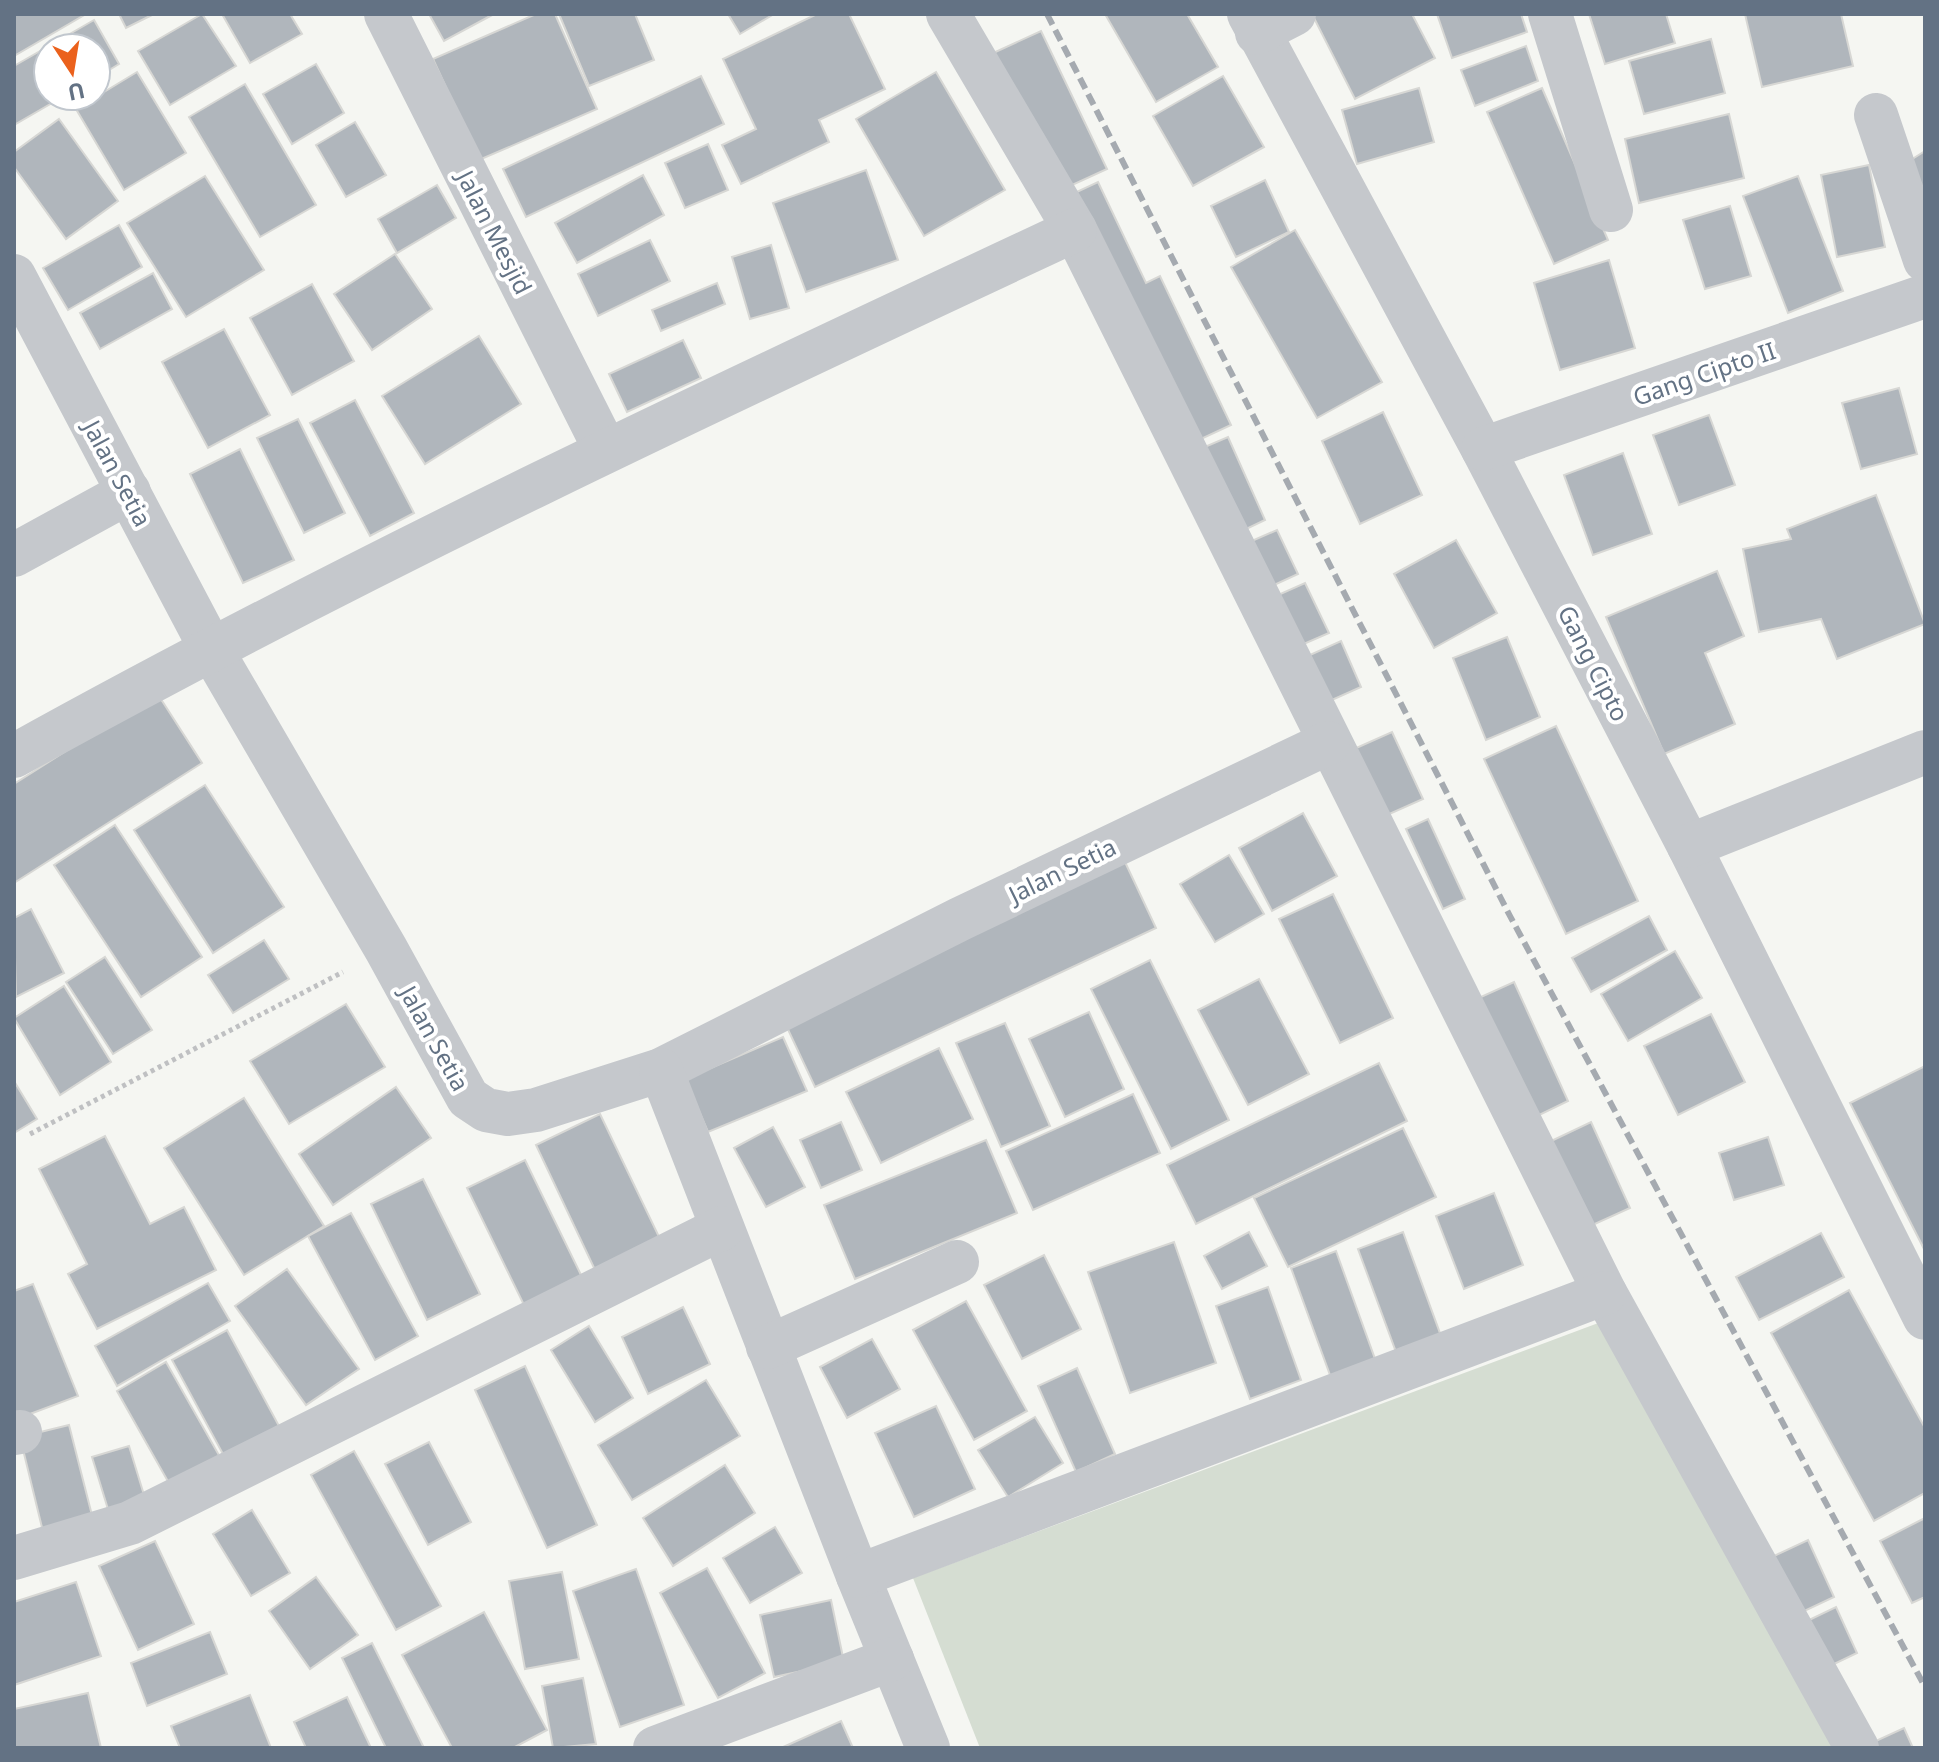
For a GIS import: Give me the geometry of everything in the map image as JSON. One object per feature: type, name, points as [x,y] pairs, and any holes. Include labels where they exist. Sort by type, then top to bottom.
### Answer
[{"type":"street","name":"Jalan Mesjid","points":[[386,14],[605,449]]},
{"type":"street","points":[[948,14],[1075,230],[1328,743],[1605,1293],[1857,1748]]},
{"type":"street","points":[[1550,14],[1611,210]]},
{"type":"street","name":"Gang Cipto","points":[[1267,20],[1483,449],[1689,846],[1925,1318]]},
{"type":"street","points":[[1876,115],[1925,260]]},
{"type":"street","points":[[14,756],[210,647],[605,449],[1075,230]]},
{"type":"street","name":"Jalan Setia","points":[[14,276],[210,647],[386,949],[468,1098],[486,1110],[508,1114],[536,1110],[661,1070],[960,919],[1328,743]]},
{"type":"street","name":"Gang Cipto II","points":[[1483,449],[1925,296]]},
{"type":"street","points":[[14,555],[129,492]]},
{"type":"street","points":[[1689,846],[1925,752]]},
{"type":"street","points":[[661,1070],[928,1748]]},
{"type":"street","points":[[14,1558],[91,1538],[130,1523],[722,1228]]},
{"type":"street","points":[[768,1347],[957,1262]]},
{"type":"street","points":[[858,1576],[1605,1293]]},
{"type":"street","points":[[655,1748],[892,1659]]},
{"type":"path","points":[[30,1134],[386,949]]},
{"type":"shaded area","points":[[1609,1319],[1834,1748],[980,1748],[913,1578]]},
{"type":"building","points":[[14,14],[86,14],[55,32],[32,32],[32,46],[14,56]]},
{"type":"building","points":[[119,14],[154,14],[126,28]]},
{"type":"building","points":[[202,14],[236,66],[170,105],[138,51]]},
{"type":"building","points":[[222,14],[290,14],[302,34],[250,63]]},
{"type":"building","points":[[429,14],[494,14],[444,41]]},
{"type":"building","points":[[536,14],[555,14],[597,109],[479,160],[433,59]]},
{"type":"building","points":[[559,14],[635,14],[654,60],[589,86]]},
{"type":"building","points":[[728,14],[774,14],[740,34]]},
{"type":"building","points":[[817,14],[849,14],[885,89],[819,120],[829,142],[741,184],[722,145],[756,129],[723,59]]},
{"type":"building","points":[[1105,14],[1187,14],[1218,67],[1156,102]]},
{"type":"building","points":[[1312,14],[1412,14],[1435,58],[1355,99]]},
{"type":"building","points":[[1437,14],[1521,14],[1527,32],[1452,58]]},
{"type":"building","points":[[1589,14],[1666,14],[1675,43],[1605,64]]},
{"type":"building","points":[[1745,14],[1841,14],[1853,66],[1762,87]]},
{"type":"building","points":[[94,20],[101,32],[73,32]]},
{"type":"building","points":[[1041,31],[1107,169],[1057,192],[991,54]]},
{"type":"building","points":[[1711,39],[1725,93],[1644,114],[1629,61]]},
{"type":"building","points":[[1526,46],[1538,81],[1475,106],[1461,70]]},
{"type":"building","points":[[112,52],[119,64],[112,68]]},
{"type":"building","points":[[32,56],[32,112],[36,112],[14,125],[14,66]]},
{"type":"building","points":[[316,64],[344,113],[292,144],[263,94]]},
{"type":"building","points":[[137,72],[186,153],[124,190],[78,112],[112,112],[112,87]]},
{"type":"building","points":[[936,72],[1005,190],[924,236],[856,119]]},
{"type":"building","points":[[701,76],[724,124],[526,217],[503,169]]},
{"type":"building","points":[[1223,76],[1264,147],[1193,186],[1153,116]]},
{"type":"building","points":[[245,84],[316,205],[260,237],[189,117]]},
{"type":"building","points":[[1419,88],[1434,142],[1357,164],[1342,110]]},
{"type":"building","points":[[1542,88],[1608,240],[1554,264],[1487,112]]},
{"type":"building","points":[[1729,114],[1744,178],[1639,203],[1625,139]]},
{"type":"building","points":[[59,119],[118,201],[66,239],[14,167],[14,152]]},
{"type":"building","points":[[355,122],[386,175],[346,197],[316,145]]},
{"type":"building","points":[[708,144],[728,190],[685,208],[665,163]]},
{"type":"building","points":[[1925,151],[1925,194],[1906,163]]},
{"type":"building","points":[[1869,165],[1885,247],[1837,257],[1821,175]]},
{"type":"building","points":[[866,170],[898,260],[806,292],[773,203]]},
{"type":"building","points":[[643,175],[664,215],[577,263],[555,223]]},
{"type":"building","points":[[205,176],[264,270],[186,317],[127,223]]},
{"type":"building","points":[[1798,176],[1843,291],[1788,313],[1743,196]]},
{"type":"building","points":[[1265,180],[1289,232],[1236,257],[1211,206]]},
{"type":"building","points":[[1098,182],[1146,283],[1160,276],[1231,425],[1186,446],[1066,197]]},
{"type":"building","points":[[437,185],[456,218],[397,253],[378,219]]},
{"type":"building","points":[[1730,206],[1751,276],[1705,289],[1683,220]]},
{"type":"building","points":[[119,225],[142,267],[68,310],[43,268]]},
{"type":"building","points":[[1295,230],[1382,382],[1317,418],[1231,267]]},
{"type":"building","points":[[650,240],[670,281],[598,316],[578,274]]},
{"type":"building","points":[[771,245],[789,308],[750,319],[732,257]]},
{"type":"building","points":[[395,254],[432,309],[372,350],[334,294]]},
{"type":"building","points":[[1609,260],[1635,348],[1560,370],[1534,283]]},
{"type":"building","points":[[153,273],[172,309],[100,349],[80,313]]},
{"type":"building","points":[[717,283],[725,304],[661,331],[652,310]]},
{"type":"building","points":[[312,284],[354,361],[292,395],[250,318]]},
{"type":"building","points":[[224,329],[270,415],[208,448],[162,362]]},
{"type":"building","points":[[479,336],[521,404],[425,464],[382,396]]},
{"type":"building","points":[[683,340],[701,378],[627,412],[609,374]]},
{"type":"building","points":[[1899,388],[1917,454],[1861,469],[1842,403]]},
{"type":"building","points":[[355,400],[414,513],[370,536],[310,423]]},
{"type":"building","points":[[1383,412],[1422,495],[1360,524],[1322,441]]},
{"type":"building","points":[[1709,415],[1735,485],[1679,505],[1653,435]]},
{"type":"building","points":[[298,419],[345,513],[304,533],[257,438]]},
{"type":"building","points":[[1228,437],[1265,520],[1238,533],[1200,449]]},
{"type":"building","points":[[240,449],[294,560],[243,583],[190,474]]},
{"type":"building","points":[[1623,453],[1652,534],[1593,555],[1564,475]]},
{"type":"building","points":[[1876,495],[1925,624],[1837,659],[1821,619],[1759,632],[1743,549],[1791,539],[1787,529]]},
{"type":"building","points":[[1277,530],[1298,574],[1259,592],[1238,547]]},
{"type":"building","points":[[1456,540],[1497,613],[1434,648],[1394,574]]},
{"type":"building","points":[[1717,571],[1744,636],[1705,653],[1735,724],[1664,754],[1606,617]]},
{"type":"building","points":[[1305,583],[1329,633],[1290,650],[1267,600]]},
{"type":"building","points":[[1507,637],[1540,717],[1486,740],[1453,658]]},
{"type":"building","points":[[1341,641],[1361,687],[1323,704],[1301,659]]},
{"type":"building","points":[[157,693],[202,763],[14,883],[14,784]]},
{"type":"building","points":[[1556,726],[1638,901],[1566,934],[1484,759]]},
{"type":"building","points":[[1392,732],[1423,799],[1376,820],[1345,753]]},
{"type":"building","points":[[205,785],[284,907],[213,953],[134,830]]},
{"type":"building","points":[[1303,813],[1337,876],[1272,911],[1239,848]]},
{"type":"building","points":[[1428,819],[1465,899],[1443,909],[1406,829]]},
{"type":"building","points":[[115,825],[202,957],[141,997],[54,865]]},
{"type":"building","points":[[1229,855],[1264,914],[1215,942],[1180,884]]},
{"type":"building","points":[[1125,862],[1156,928],[815,1087],[784,1021]]},
{"type":"building","points":[[1333,894],[1393,1018],[1340,1043],[1279,919]]},
{"type":"building","points":[[31,909],[64,973],[16,997],[14,918]]},
{"type":"building","points":[[1649,916],[1667,950],[1591,992],[1572,958]]},
{"type":"building","points":[[264,940],[289,979],[233,1013],[208,975]]},
{"type":"building","points":[[1675,951],[1702,998],[1628,1041],[1601,994]]},
{"type":"building","points":[[105,957],[152,1030],[113,1054],[66,982]]},
{"type":"building","points":[[1150,960],[1229,1120],[1171,1149],[1091,989]]},
{"type":"building","points":[[1259,979],[1309,1074],[1248,1105],[1198,1010]]},
{"type":"building","points":[[1514,982],[1568,1101],[1527,1121],[1472,1001]]},
{"type":"building","points":[[64,986],[111,1062],[60,1095],[14,1018]]},
{"type":"building","points":[[346,1004],[385,1067],[289,1124],[250,1061]]},
{"type":"building","points":[[1089,1012],[1124,1089],[1065,1117],[1029,1039]]},
{"type":"building","points":[[1711,1014],[1745,1082],[1678,1115],[1644,1046]]},
{"type":"building","points":[[1005,1023],[1050,1126],[1001,1147],[956,1043]]},
{"type":"building","points":[[783,1037],[807,1091],[708,1132],[685,1079]]},
{"type":"building","points":[[939,1048],[973,1119],[881,1163],[846,1092]]},
{"type":"building","points":[[1379,1063],[1407,1121],[1196,1224],[1167,1165]]},
{"type":"building","points":[[1925,1066],[1925,1251],[1850,1103]]},
{"type":"building","points":[[14,1081],[37,1119],[14,1133]]},
{"type":"building","points":[[396,1087],[431,1138],[333,1205],[299,1154]]},
{"type":"building","points":[[1133,1094],[1160,1153],[1033,1210],[1006,1151]]},
{"type":"building","points":[[244,1098],[324,1226],[244,1275],[164,1148]]},
{"type":"building","points":[[600,1114],[661,1241],[596,1272],[536,1145]]},
{"type":"building","points":[[841,1122],[862,1170],[821,1188],[800,1140]]},
{"type":"building","points":[[1591,1122],[1630,1208],[1586,1228],[1547,1143]]},
{"type":"building","points":[[773,1127],[805,1187],[766,1207],[734,1148]]},
{"type":"building","points":[[1403,1128],[1436,1197],[1288,1267],[1254,1198]]},
{"type":"building","points":[[105,1136],[150,1224],[184,1207],[216,1270],[97,1329],[68,1274],[87,1264],[39,1169]]},
{"type":"building","points":[[1768,1137],[1784,1185],[1734,1200],[1719,1153]]},
{"type":"building","points":[[986,1140],[1017,1213],[855,1279],[824,1205]]},
{"type":"building","points":[[525,1160],[582,1277],[524,1305],[467,1188]]},
{"type":"building","points":[[423,1179],[480,1294],[427,1320],[371,1204]]},
{"type":"building","points":[[1494,1193],[1523,1265],[1464,1289],[1436,1216]]},
{"type":"building","points":[[351,1213],[418,1336],[375,1360],[308,1236]]},
{"type":"building","points":[[1249,1232],[1267,1266],[1222,1289],[1204,1256]]},
{"type":"building","points":[[1403,1232],[1441,1336],[1396,1352],[1358,1249]]},
{"type":"building","points":[[1821,1233],[1844,1277],[1759,1320],[1736,1277]]},
{"type":"building","points":[[1174,1242],[1216,1363],[1130,1393],[1088,1272]]},
{"type":"building","points":[[1336,1251],[1379,1370],[1334,1386],[1291,1268]]},
{"type":"building","points":[[1044,1255],[1081,1329],[1022,1359],[984,1285]]},
{"type":"building","points":[[287,1269],[359,1369],[306,1405],[235,1306]]},
{"type":"building","points":[[208,1283],[230,1321],[117,1386],[95,1346]]},
{"type":"building","points":[[33,1284],[78,1396],[14,1420],[14,1291]]},
{"type":"building","points":[[1268,1287],[1301,1380],[1250,1399],[1216,1306]]},
{"type":"building","points":[[1849,1290],[1925,1428],[1925,1493],[1874,1521],[1771,1333]]},
{"type":"building","points":[[966,1301],[1027,1411],[974,1440],[913,1330]]},
{"type":"building","points":[[683,1307],[710,1364],[648,1394],[622,1337]]},
{"type":"building","points":[[589,1326],[633,1398],[595,1422],[551,1350]]},
{"type":"building","points":[[227,1330],[279,1426],[224,1456],[172,1360]]},
{"type":"building","points":[[872,1339],[900,1389],[847,1418],[820,1367]]},
{"type":"building","points":[[166,1362],[220,1457],[170,1485],[117,1391]]},
{"type":"building","points":[[525,1366],[597,1525],[547,1548],[475,1390]]},
{"type":"building","points":[[1077,1368],[1115,1454],[1076,1472],[1038,1386]]},
{"type":"building","points":[[706,1380],[740,1436],[632,1500],[598,1445]]},
{"type":"building","points":[[936,1406],[975,1489],[914,1517],[875,1433]]},
{"type":"building","points":[[1035,1417],[1063,1463],[1008,1497],[978,1450]]},
{"type":"building","points":[[69,1425],[96,1531],[46,1544],[20,1437]]},
{"type":"building","points":[[429,1442],[471,1522],[428,1545],[385,1464]]},
{"type":"building","points":[[129,1446],[148,1508],[111,1519],[92,1457]]},
{"type":"building","points":[[354,1451],[441,1606],[396,1630],[311,1475]]},
{"type":"building","points":[[725,1465],[755,1513],[673,1566],[643,1518]]},
{"type":"building","points":[[252,1510],[290,1573],[251,1596],[213,1534]]},
{"type":"building","points":[[1925,1518],[1925,1597],[1912,1603],[1880,1541]]},
{"type":"building","points":[[775,1527],[802,1573],[750,1603],[723,1558]]},
{"type":"building","points":[[1808,1540],[1834,1597],[1798,1614],[1772,1557]]},
{"type":"building","points":[[155,1541],[194,1624],[138,1650],[99,1566]]},
{"type":"building","points":[[707,1568],[765,1673],[718,1698],[660,1593]]},
{"type":"building","points":[[636,1569],[684,1705],[620,1727],[573,1591]]},
{"type":"building","points":[[562,1572],[579,1659],[525,1669],[509,1581]]},
{"type":"building","points":[[316,1577],[358,1635],[310,1669],[269,1611]]},
{"type":"building","points":[[76,1582],[101,1656],[14,1685],[14,1602]]},
{"type":"building","points":[[831,1600],[844,1662],[774,1677],[760,1615]]},
{"type":"building","points":[[1836,1607],[1857,1653],[1828,1667],[1807,1621]]},
{"type":"building","points":[[484,1612],[547,1730],[513,1748],[452,1748],[402,1655]]},
{"type":"building","points":[[210,1632],[227,1674],[147,1706],[131,1663]]},
{"type":"building","points":[[372,1643],[424,1748],[386,1748],[342,1658]]},
{"type":"building","points":[[583,1678],[596,1744],[553,1748],[542,1686]]},
{"type":"building","points":[[88,1693],[101,1748],[14,1748],[14,1709]]},
{"type":"building","points":[[250,1695],[271,1748],[180,1748],[171,1726]]},
{"type":"building","points":[[347,1697],[371,1748],[306,1748],[294,1722]]},
{"type":"building","points":[[841,1721],[853,1748],[781,1748]]},
{"type":"building","points":[[1904,1728],[1913,1748],[1868,1748],[1867,1745]]},
{"type":"railway","points":[[1047,14],[1510,916],[1925,1687]]}]
